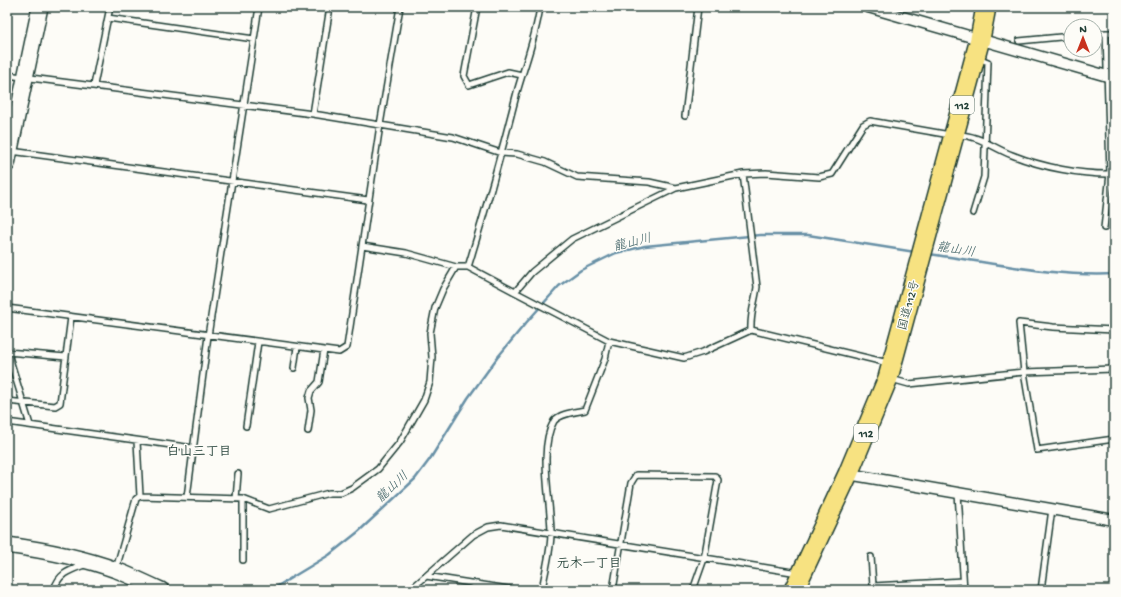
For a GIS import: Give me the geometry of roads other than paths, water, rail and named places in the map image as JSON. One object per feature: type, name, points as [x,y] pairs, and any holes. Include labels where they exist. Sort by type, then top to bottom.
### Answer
[{"type":"highway","name":"国道112号","points":[[798,582],[848,474],[890,371],[980,39],[986,7]]},
{"type":"street","points":[[7,127],[30,7]]},
{"type":"street","points":[[8,157],[17,76],[40,7]]},
{"type":"street","points":[[868,7],[1110,77]]},
{"type":"street","points":[[848,474],[1114,520]]},
{"type":"street","points":[[7,545],[32,548],[116,570],[161,590]]},
{"type":"lane","points":[[94,85],[110,7]]},
{"type":"lane","points":[[187,497],[208,336],[260,7]]},
{"type":"lane","points":[[313,114],[330,7]]},
{"type":"lane","points":[[7,308],[208,336],[339,352],[347,348],[368,200],[400,7]]},
{"type":"lane","points":[[477,7],[464,76],[469,85],[508,72],[522,75]]},
{"type":"lane","points":[[468,267],[487,206],[522,75],[537,26],[540,7]]},
{"type":"lane","points":[[685,116],[698,7]]},
{"type":"lane","points":[[108,18],[254,39]]},
{"type":"lane","points":[[1103,33],[1114,33]]},
{"type":"lane","points":[[1104,228],[1112,174],[1110,77],[1106,33]]},
{"type":"lane","points":[[1019,41],[1063,37]]},
{"type":"lane","points":[[973,213],[984,177],[988,62],[975,57]]},
{"type":"lane","points":[[17,76],[244,104],[453,137],[501,154],[517,154],[545,162],[577,177],[650,182],[676,188]]},
{"type":"lane","points":[[515,292],[532,272],[572,239],[676,188],[743,174],[766,173],[819,177],[832,174],[863,125],[870,121],[954,135],[969,135],[1012,155],[1062,170],[1112,174]]},
{"type":"lane","points":[[8,157],[232,181],[368,200]]},
{"type":"lane","points":[[743,174],[757,287],[755,306],[750,314],[751,330]]},
{"type":"lane","points":[[362,246],[406,253],[456,268],[468,267],[572,323],[609,341],[684,358],[703,352],[751,330],[890,371],[909,384],[1024,372],[1114,369]]},
{"type":"lane","points":[[116,570],[136,499],[140,496],[243,499],[269,509],[329,493],[341,493],[352,488],[378,469],[400,442],[424,400],[430,382],[432,357],[430,333],[435,308],[443,289],[456,268]]},
{"type":"lane","points":[[7,401],[55,406],[60,403],[71,317]]},
{"type":"lane","points":[[1114,330],[1019,324],[1024,372],[1037,450],[1114,439]]},
{"type":"lane","points":[[542,590],[551,533],[546,463],[551,430],[555,420],[562,415],[585,410],[605,359],[609,341]]},
{"type":"lane","points":[[246,426],[258,342]]},
{"type":"lane","points":[[294,368],[297,347]]},
{"type":"lane","points":[[308,431],[311,410],[309,398],[311,391],[319,382],[324,350]]},
{"type":"lane","points":[[30,425],[7,351],[66,357]]},
{"type":"lane","points":[[7,422],[193,448]]},
{"type":"lane","points":[[137,441],[140,496]]},
{"type":"lane","points":[[236,499],[238,474]]},
{"type":"lane","points":[[613,590],[631,483],[636,475],[715,476],[718,480],[704,559],[693,590]]},
{"type":"lane","points":[[958,492],[964,590]]},
{"type":"lane","points":[[243,499],[243,560]]},
{"type":"lane","points":[[1041,590],[1052,509]]},
{"type":"lane","points":[[410,590],[473,535],[488,527],[502,525],[704,559],[798,582]]},
{"type":"lane","points":[[871,556],[873,588],[963,581]]},
{"type":"lane","points":[[54,590],[57,580],[68,571],[92,563]]},
{"type":"lane","points":[[426,576],[514,590]]},
{"type":"lane","points":[[472,590],[473,583]]},
{"type":"waterway","name":"龍山川","points":[[271,590],[329,555],[358,532],[415,479],[430,459],[468,398],[497,358],[559,286],[581,270],[616,253],[645,246],[760,235],[808,235],[915,252]]},
{"type":"waterway","name":"龍山川","points":[[928,254],[1044,271],[1114,274]]},
{"type":"district","name":"白山三丁目","points":[[199,450]]},
{"type":"district","name":"元木一丁目","points":[[589,562]]}]
